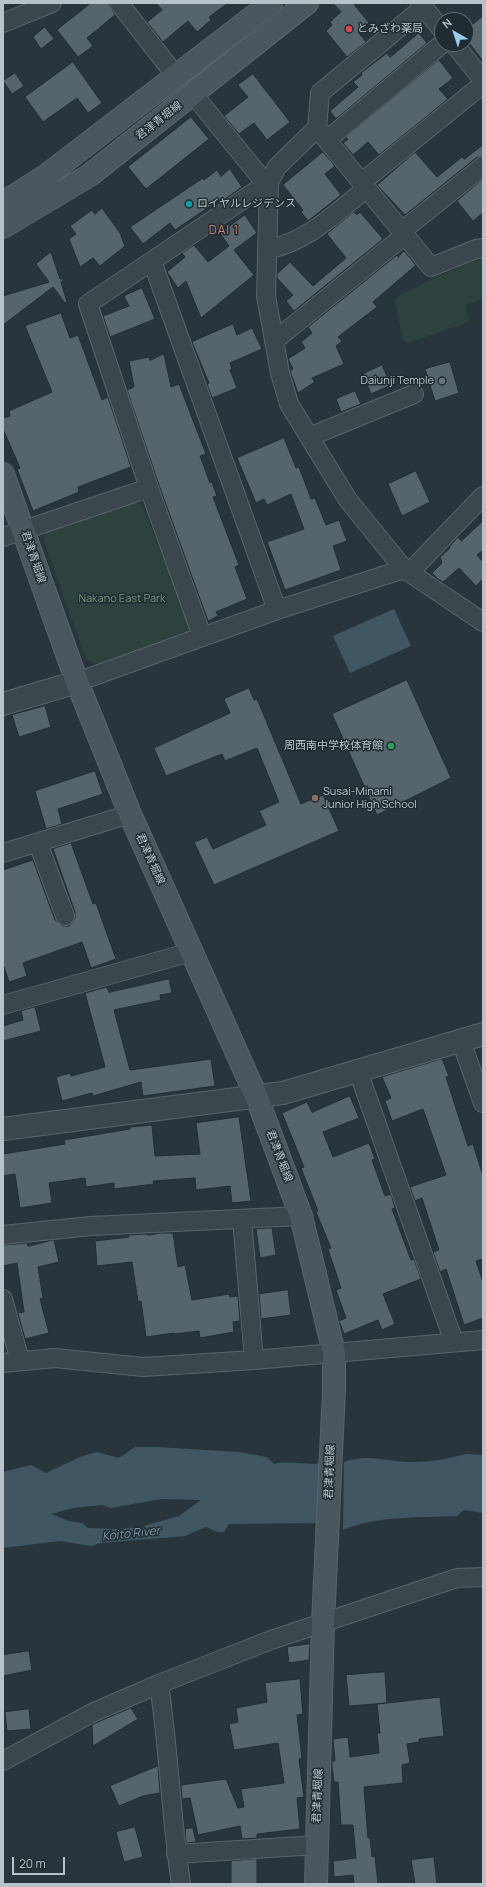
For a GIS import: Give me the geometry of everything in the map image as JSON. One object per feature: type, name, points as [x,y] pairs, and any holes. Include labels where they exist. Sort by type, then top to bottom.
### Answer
[{"type":"main road","points":[[3,203],[47,175],[272,3]]},
{"type":"main road","name":"君津青堀線","points":[[3,227],[90,175],[308,3]]},
{"type":"main road","name":"君津青堀線","points":[[3,474],[77,682],[130,814],[257,1098],[302,1216],[334,1353],[334,1390],[326,1586],[323,1623],[316,1884]]},
{"type":"street","points":[[3,23],[52,3]]},
{"type":"street","points":[[119,3],[176,76]]},
{"type":"street","points":[[434,20],[422,5],[320,93],[322,134],[431,267],[476,249],[483,248]]},
{"type":"street","points":[[202,636],[149,488],[88,304],[268,183],[277,167],[434,50]]},
{"type":"street","points":[[460,52],[483,80]]},
{"type":"street","points":[[267,250],[286,245],[310,234],[364,185],[483,84]]},
{"type":"street","points":[[193,94],[268,183],[266,296],[280,373],[289,404],[348,500],[406,571],[483,622]]},
{"type":"street","points":[[274,341],[483,166]]},
{"type":"street","points":[[152,261],[277,610]]},
{"type":"street","points":[[309,437],[414,394]]},
{"type":"street","points":[[3,537],[149,488]]},
{"type":"street","points":[[3,704],[77,682],[277,610],[406,571],[483,496]]},
{"type":"street","points":[[3,853],[130,814]]},
{"type":"street","points":[[38,843],[64,916]]},
{"type":"street","points":[[3,1005],[191,952]]},
{"type":"street","points":[[3,1129],[257,1098],[283,1093],[483,1034]]},
{"type":"street","points":[[461,1041],[483,1103]]},
{"type":"street","points":[[358,1071],[454,1342]]},
{"type":"street","points":[[3,1235],[91,1226],[302,1216]]},
{"type":"street","points":[[242,1219],[254,1360]]},
{"type":"street","points":[[3,1299],[12,1362],[55,1358],[143,1367],[254,1360],[483,1340]]},
{"type":"street","points":[[3,1761],[92,1713],[159,1684],[271,1640],[457,1578],[483,1577]]},
{"type":"street","points":[[159,1684],[166,1731],[176,1854],[181,1884]]},
{"type":"street","points":[[176,1854],[317,1845]]},
{"type":"green space","points":[[483,258],[483,299],[466,305],[469,322],[407,343],[403,339],[395,301],[397,297],[435,277]]},
{"type":"green space","name":"Nakano East Park","points":[[129,501],[136,502],[143,507],[191,627],[191,633],[99,666],[86,659],[44,541],[44,536],[47,532]]},
{"type":"water","points":[[394,609],[411,646],[350,673],[333,636]]},
{"type":"water","name":"Koito River","points":[[135,1447],[157,1447],[239,1452],[267,1457],[274,1464],[322,1463],[320,1523],[229,1524],[224,1532],[218,1532],[206,1527],[185,1536],[101,1543],[91,1546],[60,1541],[3,1548],[3,1472],[31,1465],[46,1473],[80,1457],[97,1452],[119,1458]],"holes":[[[161,1499],[201,1500],[179,1516],[140,1527],[117,1529],[88,1528],[82,1523],[69,1521],[51,1514],[73,1508],[102,1505],[111,1508]]]},
{"type":"water","points":[[466,1454],[483,1455],[483,1513],[464,1510],[457,1516],[399,1518],[357,1525],[343,1530],[344,1462],[353,1459],[369,1458],[411,1462],[446,1459]]},
{"type":"building","points":[[91,3],[108,3],[115,15],[87,38],[93,46],[78,57],[57,30]]},
{"type":"building","points":[[156,3],[228,3],[209,17],[211,20],[197,32],[188,21],[163,42],[147,22],[162,10]]},
{"type":"building","points":[[333,3],[353,3],[369,23],[358,32],[366,42],[347,57],[326,31],[332,25],[330,22],[341,12]]},
{"type":"building","points":[[483,16],[483,61],[474,49],[474,23]]},
{"type":"building","points":[[45,27],[54,39],[41,49],[33,37]]},
{"type":"building","points":[[419,33],[427,43],[336,119],[330,111],[358,87],[353,82],[362,75],[361,73],[387,53],[390,57]]},
{"type":"building","points":[[439,60],[453,78],[439,89],[448,99],[379,155],[368,142],[353,155],[343,143],[348,139],[346,137]]},
{"type":"building","points":[[73,62],[102,103],[88,113],[77,98],[43,122],[25,97]]},
{"type":"building","points":[[15,73],[24,86],[12,94],[3,81]]},
{"type":"building","points":[[253,74],[290,122],[267,140],[254,123],[239,134],[224,116],[248,97],[238,85]]},
{"type":"building","points":[[191,117],[209,139],[146,189],[128,167]]},
{"type":"building","points":[[483,145],[483,156],[476,158],[405,215],[377,185],[415,152],[437,177],[462,157],[464,159]]},
{"type":"building","points":[[323,152],[335,166],[325,174],[341,195],[308,221],[301,212],[303,210],[283,185]]},
{"type":"building","points":[[230,169],[242,187],[222,201],[221,199],[175,230],[170,223],[143,244],[130,227],[203,178],[204,180],[217,170],[221,176]]},
{"type":"building","points":[[483,179],[483,213],[473,221],[457,201]]},
{"type":"building","points":[[102,208],[120,233],[125,246],[100,266],[93,258],[80,267],[69,239],[76,234],[70,226],[92,210],[95,214]]},
{"type":"building","points":[[354,212],[357,215],[360,212],[383,239],[294,311],[286,301],[293,295],[277,278],[277,274],[290,262],[313,286],[346,258],[327,234]]},
{"type":"building","points":[[245,215],[257,233],[234,250],[254,275],[201,318],[186,281],[178,288],[167,272],[185,257],[182,253],[194,245],[208,262],[229,246],[220,233]]},
{"type":"building","points":[[404,251],[416,265],[373,302],[377,307],[338,337],[342,341],[336,346],[344,364],[312,378],[315,382],[298,393],[290,371],[293,369],[288,359],[305,348],[301,342],[312,333],[308,327],[397,255],[398,257]]},
{"type":"building","points":[[51,252],[60,279],[64,279],[61,282],[67,302],[65,303],[53,287],[3,325],[3,296],[49,282],[36,264]]},
{"type":"building","points":[[142,288],[155,319],[110,337],[103,316],[129,306],[124,296]]},
{"type":"building","points":[[61,313],[70,338],[78,335],[102,400],[108,397],[131,467],[78,487],[79,492],[33,511],[17,469],[20,468],[3,429],[3,418],[10,416],[9,411],[52,392],[25,326]]},
{"type":"building","points":[[233,324],[237,335],[252,328],[262,349],[230,363],[232,369],[230,370],[237,388],[212,398],[207,384],[209,383],[192,342]]},
{"type":"building","points":[[164,354],[171,387],[179,384],[206,454],[200,456],[210,483],[212,482],[217,496],[213,497],[239,565],[235,567],[247,599],[216,612],[218,616],[208,621],[159,485],[127,390],[134,387],[129,361],[149,357],[150,360]]},
{"type":"building","name":"Daiunji Temple","points":[[450,362],[459,393],[435,401],[425,369]]},
{"type":"building","points":[[382,365],[391,385],[371,394],[363,374]]},
{"type":"building","points":[[355,391],[361,404],[341,412],[336,399]]},
{"type":"building","points":[[284,438],[296,468],[299,467],[311,499],[315,498],[326,525],[339,520],[347,541],[333,546],[341,570],[285,590],[267,542],[304,529],[291,494],[267,505],[264,499],[256,503],[237,458]]},
{"type":"building","points":[[416,471],[430,502],[402,516],[388,484]]},
{"type":"building","points":[[483,521],[483,550],[477,555],[483,562],[483,579],[476,586],[459,568],[443,582],[438,579],[432,573],[442,563],[440,557],[450,548],[449,547],[458,537],[461,541]]},
{"type":"building","name":"周西南中学校体育館","points":[[407,680],[451,778],[377,815],[332,714]]},
{"type":"building","points":[[249,688],[254,700],[257,699],[301,804],[323,795],[339,831],[214,885],[194,842],[207,837],[213,849],[266,825],[259,811],[279,802],[257,748],[225,761],[222,754],[166,776],[154,748],[230,713],[224,699]]},
{"type":"building","points":[[45,706],[51,727],[19,737],[12,715]]},
{"type":"building","points":[[95,771],[103,794],[58,809],[62,824],[46,829],[35,791]]},
{"type":"building","points":[[71,843],[93,904],[96,903],[116,959],[91,968],[82,942],[23,963],[27,976],[9,982],[3,964],[3,870],[33,860],[55,920],[63,926],[69,926],[75,918],[75,912],[53,849]]},
{"type":"building","points":[[169,979],[172,993],[160,995],[161,1000],[114,1010],[130,1070],[211,1059],[215,1086],[143,1096],[141,1082],[93,1096],[92,1093],[62,1101],[56,1077],[70,1073],[71,1076],[105,1067],[85,993],[107,987],[109,992]]},
{"type":"building","points":[[35,1007],[41,1031],[3,1041],[3,1026],[23,1020],[21,1011]]},
{"type":"building","points":[[442,1059],[449,1076],[446,1077],[468,1146],[473,1144],[483,1176],[483,1259],[476,1261],[483,1282],[483,1318],[464,1325],[446,1269],[440,1272],[433,1252],[439,1250],[422,1198],[415,1201],[410,1187],[446,1175],[423,1109],[392,1121],[385,1101],[391,1098],[382,1077]]},
{"type":"building","points":[[350,1096],[359,1118],[323,1132],[333,1157],[369,1143],[375,1159],[372,1160],[385,1196],[391,1194],[395,1208],[392,1209],[411,1260],[414,1259],[421,1279],[383,1294],[395,1324],[382,1330],[378,1320],[344,1334],[339,1321],[346,1318],[336,1290],[341,1288],[328,1249],[331,1248],[316,1212],[318,1211],[301,1168],[304,1167],[282,1113],[307,1102],[312,1112]]},
{"type":"building","points":[[239,1117],[251,1201],[232,1203],[230,1186],[196,1190],[195,1178],[153,1181],[154,1184],[114,1189],[114,1183],[86,1187],[85,1178],[49,1183],[52,1203],[20,1208],[15,1174],[3,1176],[3,1154],[65,1144],[64,1140],[130,1129],[130,1127],[152,1125],[155,1156],[200,1154],[196,1123]]},
{"type":"building","points":[[272,1228],[276,1255],[260,1258],[256,1229]]},
{"type":"building","points":[[173,1233],[178,1267],[185,1265],[192,1300],[229,1294],[230,1297],[238,1296],[240,1321],[233,1322],[234,1332],[200,1338],[199,1331],[146,1337],[141,1301],[138,1302],[132,1262],[97,1266],[95,1241],[129,1237],[128,1235],[148,1235]]},
{"type":"building","points":[[54,1240],[59,1262],[38,1267],[43,1298],[40,1299],[49,1333],[25,1339],[18,1313],[24,1312],[17,1263],[3,1266],[3,1245],[27,1243],[28,1246]]},
{"type":"building","points":[[288,1290],[291,1315],[261,1319],[259,1294]]},
{"type":"building","points":[[310,1644],[309,1660],[289,1663],[287,1647]]},
{"type":"building","points":[[29,1651],[32,1670],[3,1676],[3,1655]]},
{"type":"building","points":[[385,1672],[387,1703],[349,1706],[346,1675]]},
{"type":"building","points":[[300,1679],[303,1714],[297,1715],[302,1758],[299,1759],[304,1797],[297,1798],[300,1829],[257,1834],[257,1838],[242,1839],[240,1826],[198,1835],[190,1798],[182,1799],[181,1785],[226,1779],[238,1808],[244,1807],[241,1789],[284,1783],[278,1743],[234,1750],[229,1724],[238,1722],[236,1708],[267,1702],[265,1683]]},
{"type":"building","points":[[440,1697],[444,1736],[419,1739],[419,1742],[407,1744],[410,1763],[402,1765],[403,1783],[364,1787],[368,1838],[370,1838],[372,1857],[375,1856],[378,1884],[354,1884],[353,1875],[334,1877],[333,1861],[356,1858],[353,1825],[341,1825],[338,1782],[334,1782],[332,1766],[332,1761],[335,1761],[333,1739],[348,1737],[350,1757],[379,1753],[377,1733],[380,1733],[377,1704]]},
{"type":"building","points":[[131,1708],[138,1719],[93,1746],[92,1725]]},
{"type":"building","points":[[29,1709],[31,1729],[7,1731],[5,1712]]},
{"type":"building","points":[[158,1766],[160,1793],[143,1796],[119,1806],[110,1786]]},
{"type":"building","points":[[135,1827],[143,1857],[124,1862],[116,1832]]},
{"type":"building","points":[[193,1828],[196,1842],[186,1843],[185,1829]]},
{"type":"building","points":[[434,1857],[437,1884],[415,1884],[411,1860]]},
{"type":"building","points":[[257,1859],[257,1884],[231,1884],[231,1861]]},
{"type":"place","name":"とみざわ薬局","points":[[349,29]]},
{"type":"place","name":"ロイヤルレジデンス","points":[[189,204]]},
{"type":"place","name":"Daiunji Temple","points":[[442,381]]},
{"type":"place","name":"周西南中学校体育館","points":[[391,746]]},
{"type":"place","name":"Susai-Minami Junior High School","points":[[315,798]]},
{"type":"district","name":"DAI 1","points":[[224,231]]}]
